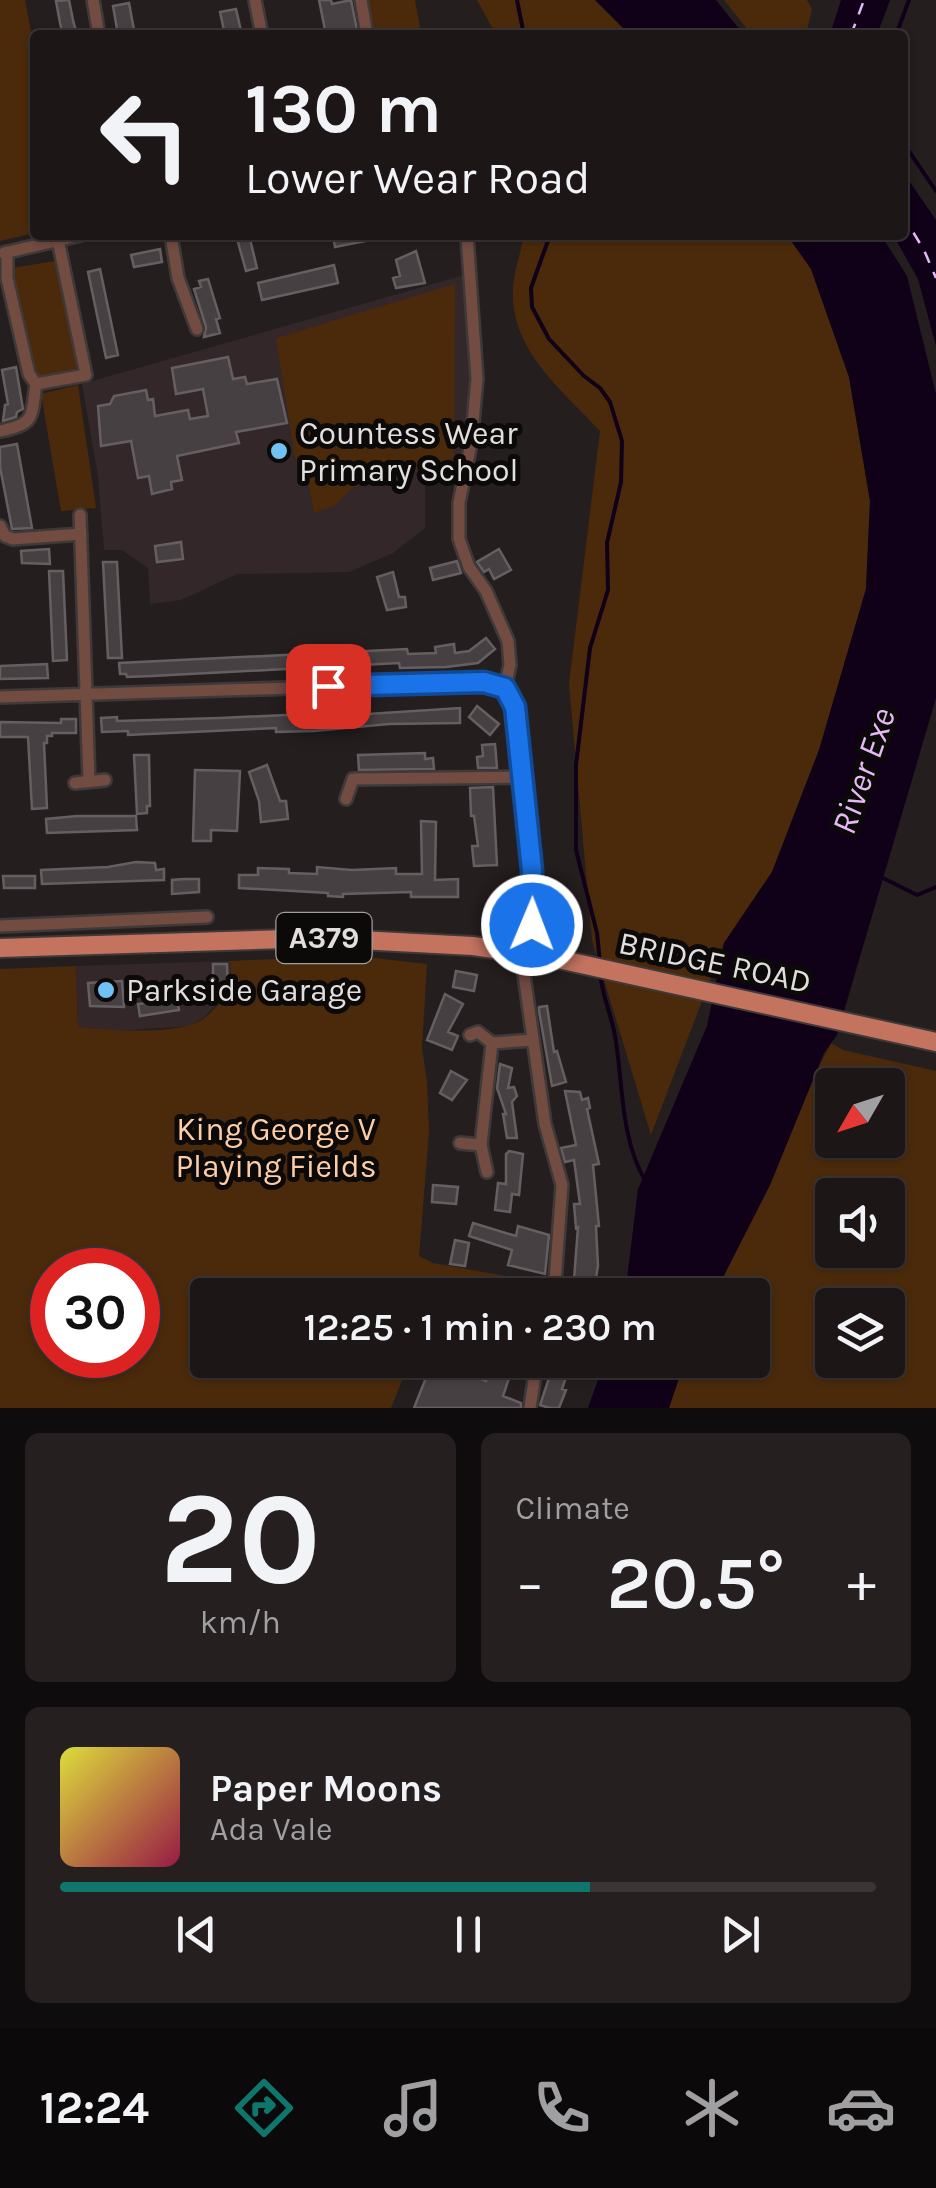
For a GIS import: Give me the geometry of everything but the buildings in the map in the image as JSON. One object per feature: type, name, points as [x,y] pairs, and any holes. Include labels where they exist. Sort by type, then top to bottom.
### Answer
[{"type":"main road","name":"BRIDGE ROAD","points":[[0,948],[320,938],[496,949],[927,1039]]},
{"type":"street","points":[[93,0],[98,30]]},
{"type":"street","points":[[255,0],[261,30]]},
{"type":"street","points":[[360,0],[366,30]]},
{"type":"street","points":[[0,432],[27,424],[36,384],[29,374],[4,253],[58,240],[86,375],[36,384]]},
{"type":"street","points":[[172,240],[178,278],[197,330]]},
{"type":"street","points":[[467,240],[477,380],[471,444],[458,503],[459,540],[468,567],[486,591],[508,641],[510,664],[505,688],[515,707],[532,870],[532,925],[539,942],[574,963]]},
{"type":"street","points":[[80,515],[89,781]]},
{"type":"street","points":[[0,526],[5,536],[13,539],[81,534]]},
{"type":"street","points":[[0,697],[484,682],[505,688]]},
{"type":"street","points":[[346,799],[354,774],[522,778]]},
{"type":"street","points":[[74,783],[105,780]]},
{"type":"street","points":[[0,926],[207,917]]},
{"type":"street","points":[[496,949],[517,941],[532,925]]},
{"type":"street","points":[[521,952],[545,1124],[563,1198],[556,1278]]},
{"type":"street","points":[[470,1034],[478,1032],[492,1042],[534,1040]]},
{"type":"street","points":[[487,1172],[481,1145],[492,1042]]},
{"type":"street","points":[[460,1143],[481,1145]]},
{"type":"street","points":[[530,1408],[534,1378]]},
{"type":"shaded area","name":"Countess Wear Primary School","points":[[468,274],[473,394],[461,475],[425,483],[425,528],[393,553],[349,572],[237,574],[181,600],[150,604],[148,568],[122,550],[104,550],[98,476],[82,384]]},
{"type":"shaded area","points":[[230,961],[231,991],[189,1026],[114,1031],[78,1027],[76,966]]},
{"type":"green space","points":[[0,0],[25,0],[31,30],[30,234],[0,241]]},
{"type":"green space","points":[[364,0],[415,0],[420,28],[371,30]]},
{"type":"green space","points":[[477,0],[595,0],[625,30],[493,30]]},
{"type":"green space","points":[[724,0],[807,0],[812,9],[807,30],[748,30]]},
{"type":"green space","points":[[523,240],[791,240],[811,269],[849,377],[870,501],[866,589],[819,750],[772,872],[724,943],[651,1135],[592,940],[569,684],[600,431],[529,350],[514,311],[515,275]]},
{"type":"green space","points":[[55,261],[79,365],[64,375],[44,377],[32,374],[11,272],[12,268]]},
{"type":"green space","points":[[455,284],[454,458],[352,488],[336,505],[314,513],[304,460],[295,458],[276,338]]},
{"type":"green space","points":[[78,385],[96,508],[61,511],[41,394]]},
{"type":"green space","name":"King George V Playing Fields","points":[[374,958],[427,964],[422,1048],[429,1132],[419,1256],[433,1263],[517,1278],[190,1278],[190,1378],[403,1378],[391,1408],[0,1408],[0,969],[76,966],[78,1027],[177,1028],[207,1016],[231,991],[230,961]]},
{"type":"green space","points":[[831,1043],[843,1050],[936,1071],[936,1408],[669,1408],[679,1378],[770,1378],[770,1278],[723,1278],[770,1185],[815,1074],[815,1158],[905,1158],[905,1068],[818,1068]]},
{"type":"water","points":[[595,0],[716,0],[740,30],[625,30]]},
{"type":"water","points":[[841,0],[890,0],[879,30],[832,30]]},
{"type":"water","points":[[908,179],[936,220],[936,346],[918,279],[896,240],[908,240]]},
{"type":"water","name":"River Exe","points":[[791,240],[884,240],[907,276],[936,394],[936,698],[837,1035],[815,1068],[770,1185],[723,1278],[627,1278],[638,1189],[707,1026],[724,943],[772,872],[819,750],[866,589],[870,501],[849,377],[811,269]]},
{"type":"water","points":[[599,1378],[679,1378],[669,1408],[588,1408]]},
{"type":"waterway","points":[[517,0],[523,30]]},
{"type":"waterway","points":[[898,30],[909,0]]},
{"type":"waterway","points":[[908,150],[936,191]]},
{"type":"waterway","points":[[548,240],[531,288],[532,307],[549,339],[610,402],[622,441],[621,482],[607,543],[608,590],[590,648],[576,765],[576,850],[597,933],[600,963]]},
{"type":"waterway","points":[[883,878],[917,895],[936,887]]},
{"type":"waterway","points":[[600,972],[615,1033],[627,1132],[646,1182]]},
{"type":"ferry route","points":[[853,30],[864,0]]},
{"type":"ferry route","points":[[908,224],[936,278]]},
{"type":"place","name":"Countess Wear Primary School","points":[[279,451]]},
{"type":"place","name":"Parkside Garage","points":[[106,990]]},
{"type":"route","points":[[328,686],[484,682],[505,688],[515,707],[532,870],[532,925]]}]
